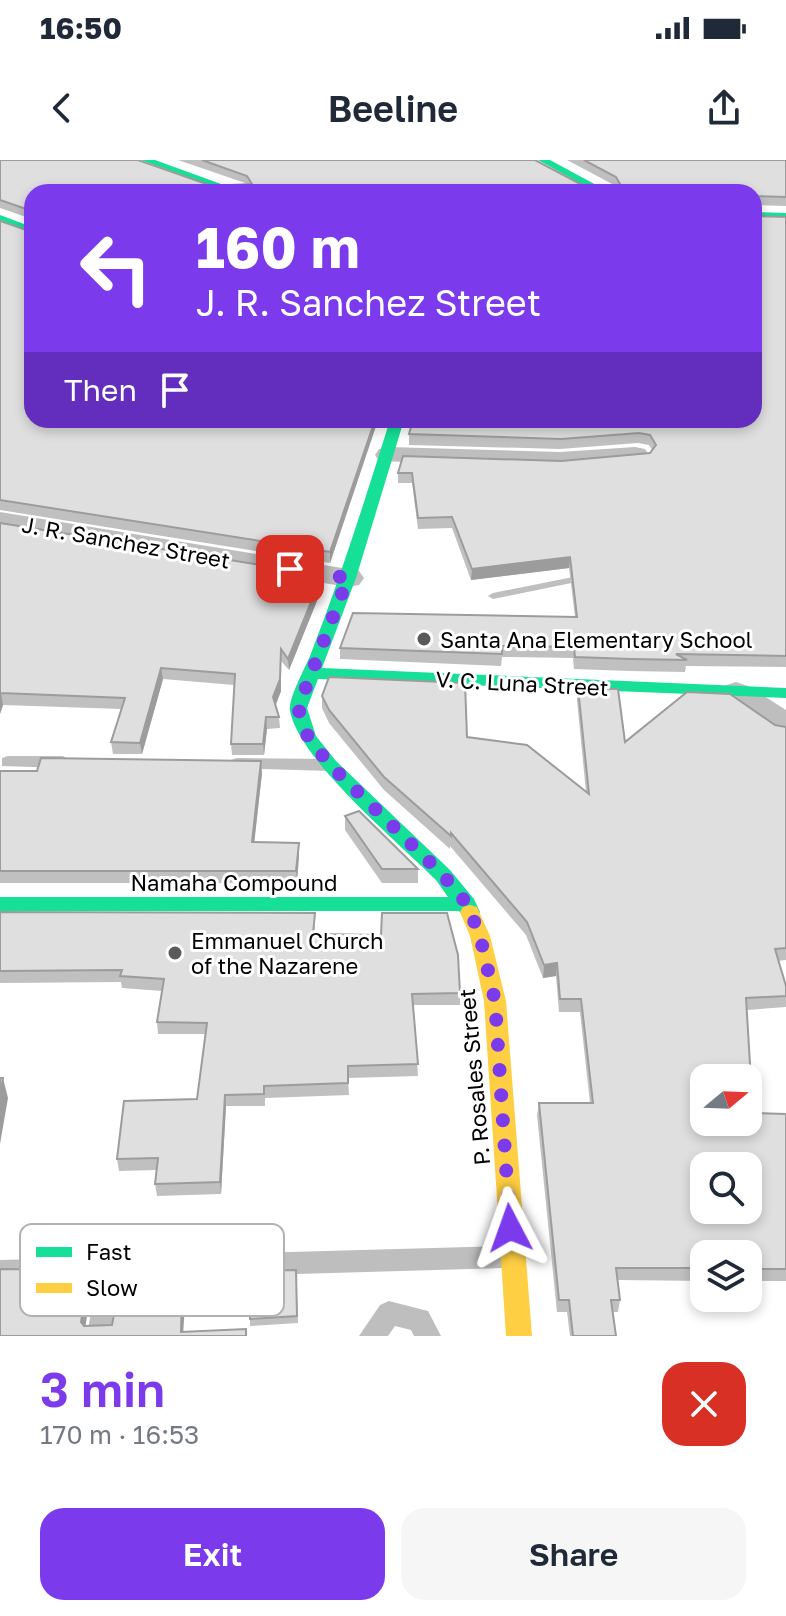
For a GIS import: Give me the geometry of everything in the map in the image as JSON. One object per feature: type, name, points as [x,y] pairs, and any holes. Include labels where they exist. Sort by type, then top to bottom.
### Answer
[{"type":"street","points":[[146,160],[215,184]]},
{"type":"street","points":[[543,160],[589,184]]},
{"type":"street","points":[[762,215],[786,216]]},
{"type":"street","points":[[0,218],[24,228]]},
{"type":"street","name":"P. Rosales Street","points":[[395,428],[348,578],[298,708],[308,737],[330,765],[443,875],[467,904],[480,936],[495,1001],[519,1336]]},
{"type":"street","points":[[389,455],[560,460],[638,454]]},
{"type":"street","name":"J. R. Sanchez Street","points":[[0,521],[348,578]]},
{"type":"street","name":"V. C. Luna Street","points":[[309,673],[786,693]]},
{"type":"street","points":[[736,693],[786,726]]},
{"type":"street","name":"Namaha Compound","points":[[0,904],[467,904]]},
{"type":"lane","points":[[8,762],[85,762]]},
{"type":"lane","points":[[223,764],[330,765]]},
{"type":"lane","points":[[284,1263],[512,1257]]},
{"type":"lane","points":[[0,1271],[20,1270]]},
{"type":"lane","points":[[372,1336],[389,1313],[419,1320],[428,1336]]},
{"type":"lane","points":[[100,1336],[103,1316]]},
{"type":"building","points":[[0,160],[138,160],[206,184],[24,184],[24,208],[0,200]]},
{"type":"building","points":[[202,160],[535,160],[580,184],[252,184],[247,176]]},
{"type":"building","points":[[584,160],[786,160],[786,197],[762,196],[762,184],[620,184],[616,177]]},
{"type":"building","points":[[762,216],[786,217],[786,656],[676,654],[687,660],[631,659],[575,657],[574,647],[502,646],[502,654],[340,648],[353,613],[577,617],[570,557],[472,569],[452,517],[418,518],[412,473],[398,473],[403,456],[561,461],[650,453],[656,445],[650,435],[639,433],[561,439],[409,434],[411,428],[762,428]]},
{"type":"building","points":[[0,221],[24,229],[24,428],[372,428],[330,552],[0,500]]},
{"type":"building","points":[[0,523],[322,575],[288,659],[281,649],[280,679],[273,697],[279,717],[266,717],[263,744],[231,744],[235,674],[161,668],[140,743],[111,742],[125,698],[0,695]]},
{"type":"building","points":[[329,677],[465,683],[467,737],[527,745],[589,794],[578,688],[618,689],[625,742],[687,692],[730,694],[775,725],[786,727],[786,948],[775,949],[786,996],[746,998],[750,1064],[690,1064],[690,1136],[762,1136],[762,1113],[786,1114],[786,1269],[762,1269],[762,1240],[690,1240],[690,1268],[616,1268],[620,1300],[611,1300],[616,1336],[573,1336],[569,1300],[559,1300],[539,1103],[593,1103],[581,999],[560,999],[557,963],[544,965],[527,922],[451,833],[451,836],[384,777],[329,710],[322,696]]},
{"type":"building","points":[[41,758],[261,761],[252,842],[299,843],[296,871],[0,871],[0,771],[37,771]]},
{"type":"building","points":[[359,811],[418,869],[382,869],[345,816]]},
{"type":"building","points":[[0,912],[315,913],[313,934],[381,935],[382,913],[447,913],[458,955],[460,993],[412,994],[418,1064],[348,1066],[348,1083],[264,1086],[264,1094],[225,1095],[220,1182],[155,1184],[158,1158],[117,1159],[124,1101],[197,1099],[207,1023],[157,1022],[164,979],[120,976],[122,970],[0,971]]},
{"type":"building","points":[[0,1269],[20,1269],[20,1316],[82,1316],[84,1326],[112,1325],[114,1316],[181,1316],[181,1332],[246,1329],[246,1336],[0,1336]]},
{"type":"building","points":[[284,1270],[296,1270],[297,1316],[250,1319],[250,1316],[284,1316]]},
{"type":"waterway","points":[[493,596],[583,578]]},
{"type":"traffic: fast","points":[[146,160],[215,184]]},
{"type":"traffic: fast","points":[[543,160],[589,184]]},
{"type":"traffic: fast","points":[[762,215],[786,216]]},
{"type":"traffic: fast","points":[[0,218],[24,228]]},
{"type":"traffic: fast","points":[[395,428],[348,578],[298,708],[308,737],[330,765],[443,875],[470,912]]},
{"type":"traffic: fast","points":[[309,673],[786,693]]},
{"type":"traffic: fast","points":[[0,904],[467,904]]},
{"type":"traffic: slow","points":[[470,912],[480,936],[495,1001],[519,1336]]},
{"type":"place","name":"Santa Ana Elementary School","points":[[424,639]]},
{"type":"place","name":"Emmanuel Church of the Nazarene","points":[[175,953]]},
{"type":"route","points":[[290,569],[348,578],[298,708],[308,737],[330,765],[443,875],[467,904],[480,936],[495,1001],[510,1228]]}]
